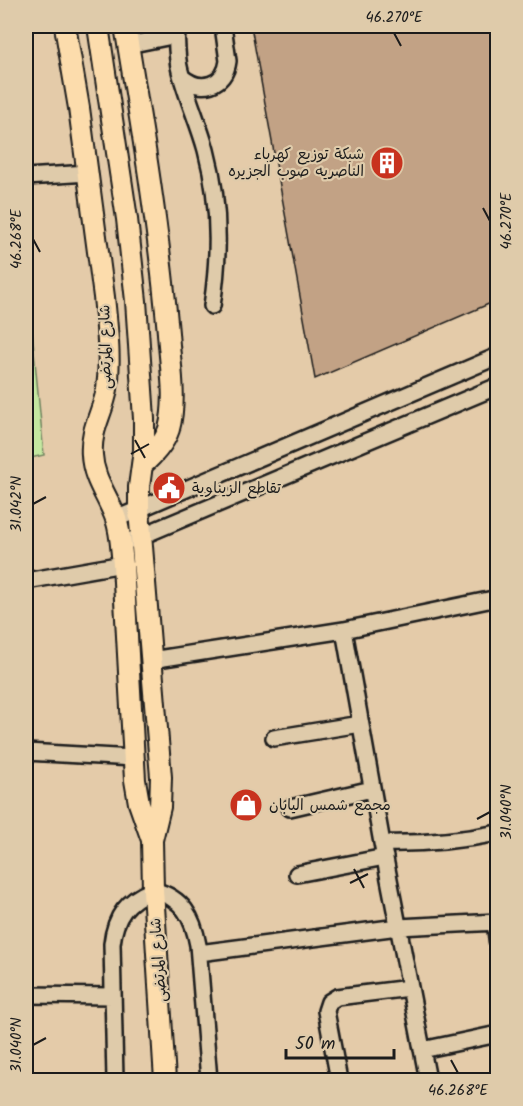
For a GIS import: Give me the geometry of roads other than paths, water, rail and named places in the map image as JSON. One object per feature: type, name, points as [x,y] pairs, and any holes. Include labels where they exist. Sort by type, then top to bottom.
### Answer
[{"type":"main road","name":"شارع المرتضى","points":[[65,26],[88,173],[108,347],[106,390],[93,431],[92,456],[97,481],[116,519],[122,554],[135,780],[139,803],[152,840]]},
{"type":"main road","name":"شارع المرتضى","points":[[98,26],[133,267],[144,403],[145,435],[139,487],[139,510],[162,792],[152,840],[165,1080]]},
{"type":"main road","points":[[126,35],[149,171],[163,277],[172,403],[168,431],[162,444],[142,465]]},
{"type":"main road","points":[[121,177],[149,171]]},
{"type":"street","points":[[182,76],[191,84],[201,86],[212,84],[222,77],[228,62],[223,26]]},
{"type":"street","points":[[126,35],[176,30],[178,60],[206,148],[216,201],[218,254],[212,306]]},
{"type":"street","points":[[26,177],[88,173]]},
{"type":"street","points":[[116,519],[498,356]]},
{"type":"street","points":[[26,581],[122,554],[142,536],[498,386]]},
{"type":"street","points":[[151,660],[344,630],[498,598]]},
{"type":"street","points":[[344,630],[428,1080]]},
{"type":"street","points":[[274,738],[360,724]]},
{"type":"street","points":[[26,752],[134,758]]},
{"type":"street","points":[[290,808],[372,789]]},
{"type":"street","points":[[297,874],[411,844],[440,843],[498,833]]},
{"type":"street","points":[[115,1080],[112,944],[116,924],[120,914],[135,899],[153,890],[171,897],[185,910],[194,926],[199,953],[209,1080]]},
{"type":"street","points":[[199,953],[398,927],[496,922],[498,946]]},
{"type":"street","points":[[339,1080],[326,1011],[329,1002],[337,997],[410,988]]},
{"type":"street","points":[[26,995],[113,996]]},
{"type":"street","points":[[422,1050],[498,1034]]},
{"type":"place","name":"شبكة توزيع كهرباء الناصريه صوب الجزيره","points":[[387,163]]},
{"type":"place","name":"تقاطع الزيناوية","points":[[169,488]]},
{"type":"place","name":"مجمع شمس اليابان","points":[[246,805]]}]
